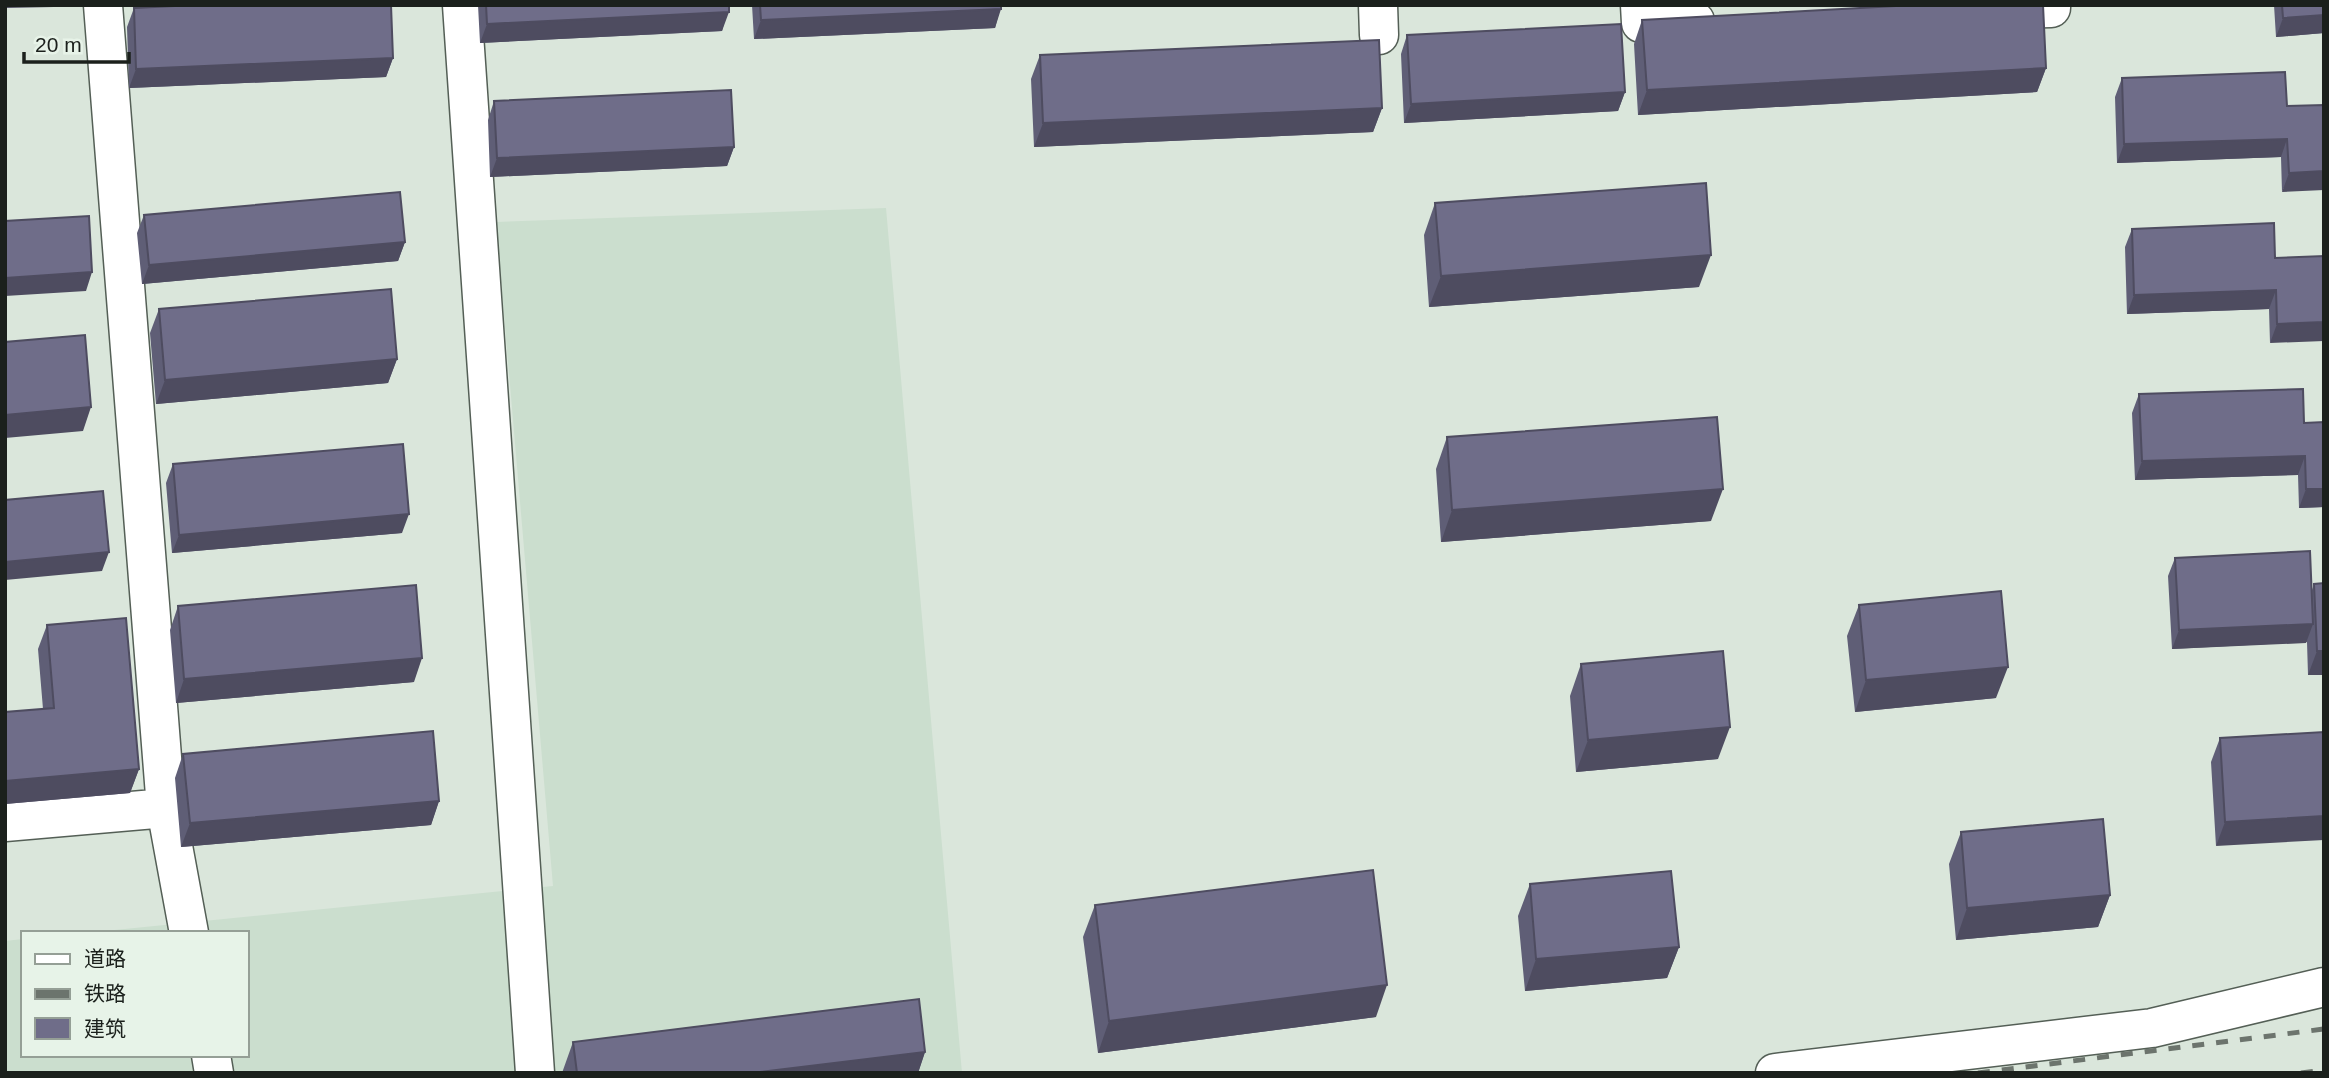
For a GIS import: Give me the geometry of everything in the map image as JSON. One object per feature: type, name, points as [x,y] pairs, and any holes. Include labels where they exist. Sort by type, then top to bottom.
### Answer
[{"type":"street","points":[[103,5],[166,808],[189,931]]},
{"type":"street","points":[[462,5],[535,1073]]},
{"type":"street","points":[[1640,5],[1641,23],[1723,20]]},
{"type":"street","points":[[1955,12],[2051,8],[2051,5]]},
{"type":"street","points":[[5,822],[166,808]]},
{"type":"street","points":[[1775,1073],[2152,1028],[2324,987]]},
{"type":"shaded area","points":[[886,208],[962,1073],[5,1073],[5,941],[21,939],[21,1057],[248,1057],[248,931],[105,931],[553,886],[496,222]]},
{"type":"building","points":[[195,5],[391,5],[393,58],[136,69],[134,8]]},
{"type":"building","points":[[486,5],[729,5],[729,12],[487,24]]},
{"type":"building","points":[[760,5],[1001,5],[1001,9],[761,20]]},
{"type":"building","points":[[1914,5],[2043,5],[2046,68],[1647,90],[1642,20]]},
{"type":"building","points":[[2282,5],[2324,5],[2324,15],[2283,18]]},
{"type":"building","points":[[1621,24],[1625,92],[1411,104],[1407,35]]},
{"type":"building","points":[[1379,40],[1382,108],[1043,123],[1040,55]]},
{"type":"building","points":[[2285,72],[2287,106],[2324,105],[2324,171],[2289,173],[2287,139],[2124,144],[2122,78]]},
{"type":"building","points":[[731,90],[734,147],[497,158],[494,101]]},
{"type":"building","points":[[1706,183],[1711,255],[1441,276],[1435,203]]},
{"type":"building","points":[[400,192],[405,242],[149,265],[144,215]]},
{"type":"building","points":[[89,216],[92,272],[5,278],[5,221]]},
{"type":"building","points":[[2274,223],[2275,258],[2324,256],[2324,322],[2277,324],[2276,290],[2134,295],[2132,229]]},
{"type":"building","points":[[391,289],[397,359],[165,380],[159,309]]},
{"type":"building","points":[[85,335],[91,407],[5,415],[5,342]]},
{"type":"building","points":[[2303,389],[2304,423],[2324,422],[2324,489],[2306,489],[2305,456],[2142,461],[2139,394]]},
{"type":"building","points":[[1717,417],[1723,489],[1452,510],[1447,437]]},
{"type":"building","points":[[403,444],[409,514],[179,535],[173,464]]},
{"type":"building","points":[[103,491],[109,552],[5,562],[5,500]]},
{"type":"building","points":[[2310,551],[2313,624],[2179,630],[2175,558]]},
{"type":"building","points":[[2324,583],[2324,651],[2317,651],[2314,584]]},
{"type":"building","points":[[416,585],[422,658],[184,679],[178,606]]},
{"type":"building","points":[[2001,591],[2008,667],[1866,680],[1859,605]]},
{"type":"building","points":[[126,618],[139,769],[5,781],[5,712],[54,708],[47,625]]},
{"type":"building","points":[[1723,651],[1730,727],[1588,740],[1581,664]]},
{"type":"building","points":[[433,731],[439,801],[190,823],[183,754]]},
{"type":"building","points":[[2324,732],[2324,816],[2225,822],[2220,738]]},
{"type":"building","points":[[2103,819],[2110,895],[1967,908],[1961,832]]},
{"type":"building","points":[[1373,870],[1387,985],[1109,1021],[1095,905]]},
{"type":"building","points":[[1671,871],[1679,947],[1536,959],[1530,884]]},
{"type":"building","points":[[919,999],[925,1052],[752,1073],[577,1073],[573,1042]]},
{"type":"railway","points":[[1978,1073],[2324,1029]]},
{"type":"railway","points":[[2301,1073],[2324,1070]]}]
